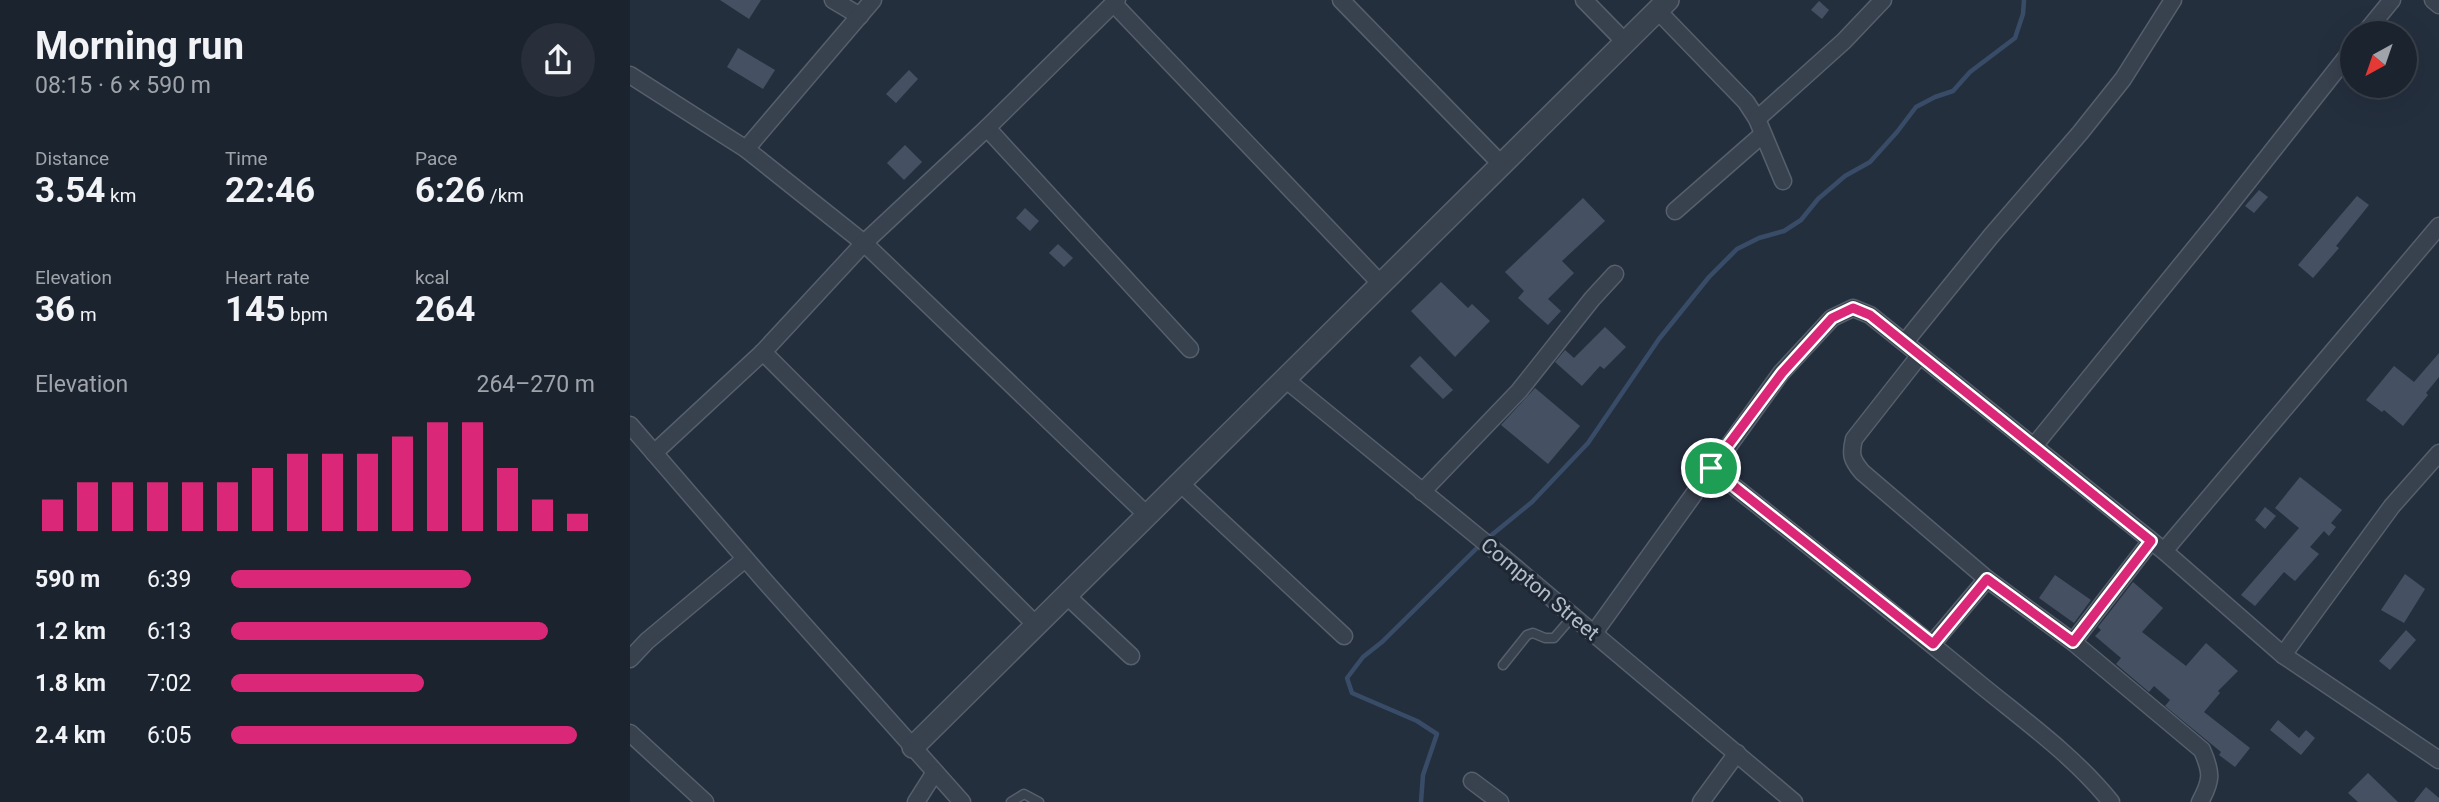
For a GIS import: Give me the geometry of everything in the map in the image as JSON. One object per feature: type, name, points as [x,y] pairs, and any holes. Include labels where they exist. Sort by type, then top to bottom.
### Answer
[{"type":"street","points":[[833,0],[860,16]]},
{"type":"street","points":[[746,149],[873,0]]},
{"type":"street","points":[[1341,0],[1502,165]]},
{"type":"street","points":[[1584,0],[1626,43]]},
{"type":"street","points":[[1675,211],[1883,0]]},
{"type":"street","points":[[1905,342],[1991,236],[2089,123],[2123,79],[2173,0]]},
{"type":"street","points":[[2375,21],[2392,0]]},
{"type":"street","points":[[2433,0],[2439,5]]},
{"type":"street","points":[[654,453],[763,352],[864,243],[987,128],[1115,2],[1381,284]]},
{"type":"street","points":[[913,747],[1663,6],[1746,102],[1760,126],[1783,181]]},
{"type":"street","points":[[2034,446],[2340,65]]},
{"type":"street","points":[[630,75],[746,149],[864,243],[1147,515]]},
{"type":"street","points":[[987,128],[1190,349]]},
{"type":"street","points":[[2073,642],[2439,226]]},
{"type":"street","points":[[1422,492],[1518,391],[1615,274]]},
{"type":"street","points":[[1594,633],[1782,373],[1832,318],[1853,308],[1870,315],[1905,342],[2158,546],[2283,655],[2439,760]]},
{"type":"street","points":[[763,352],[1037,626]]},
{"type":"street","points":[[1920,355],[1854,439],[1852,460],[1862,472],[1987,579],[2073,642],[2202,750],[2210,768],[2209,785],[2200,802]]},
{"type":"street","name":"Compton Street","points":[[1285,379],[1504,558],[1794,802]]},
{"type":"street","points":[[630,425],[745,559],[962,802]]},
{"type":"street","points":[[2283,655],[2392,506],[2439,453]]},
{"type":"street","points":[[1711,468],[1933,644],[2050,742],[2111,802]]},
{"type":"street","points":[[1180,483],[1344,636]]},
{"type":"street","points":[[630,659],[647,641],[745,559]]},
{"type":"street","points":[[1933,644],[1987,579]]},
{"type":"street","points":[[1067,596],[1131,656]]},
{"type":"street","points":[[632,739],[705,802]]},
{"type":"street","points":[[1701,802],[1737,752]]},
{"type":"street","points":[[916,802],[935,772]]},
{"type":"street","points":[[1472,781],[1500,802]]},
{"type":"lane","points":[[1503,664],[1527,635],[1533,633],[1554,638],[1573,616]]},
{"type":"lane","points":[[1011,802],[1024,794],[1039,802]]},
{"type":"building","points":[[720,0],[761,0],[749,19]]},
{"type":"building","points":[[1819,1],[1829,10],[1822,19],[1811,10]]},
{"type":"building","points":[[738,48],[775,70],[763,89],[727,67]]},
{"type":"building","points":[[909,70],[918,79],[896,103],[886,94]]},
{"type":"building","points":[[905,145],[922,162],[904,180],[887,163]]},
{"type":"building","points":[[2259,190],[2268,197],[2254,213],[2245,206]]},
{"type":"building","points":[[2357,196],[2369,205],[2336,246],[2339,248],[2313,278],[2298,265]]},
{"type":"building","points":[[1583,198],[1605,221],[1562,261],[1574,273],[1548,299],[1561,311],[1548,325],[1518,298],[1524,291],[1505,272]]},
{"type":"building","points":[[1025,208],[1039,221],[1030,231],[1016,218]]},
{"type":"building","points":[[1058,244],[1073,258],[1064,267],[1049,253]]},
{"type":"building","points":[[1441,282],[1468,308],[1472,304],[1490,321],[1455,357],[1411,311]]},
{"type":"building","points":[[1605,327],[1626,347],[1604,369],[1600,366],[1582,386],[1555,362],[1565,350],[1574,358]]},
{"type":"building","points":[[2439,353],[2439,377],[2403,426],[2384,410],[2382,412],[2366,400],[2394,366],[2414,382]]},
{"type":"building","points":[[1420,356],[1453,390],[1443,399],[1410,366]]},
{"type":"building","points":[[1535,388],[1580,426],[1548,464],[1501,425]]},
{"type":"building","points":[[2300,477],[2342,510],[2331,523],[2336,527],[2329,536],[2324,531],[2310,547],[2319,554],[2295,581],[2284,572],[2255,606],[2241,595],[2299,528],[2275,508]]},
{"type":"building","points":[[2265,507],[2276,516],[2265,529],[2255,520]]},
{"type":"building","points":[[2405,574],[2425,589],[2404,623],[2381,610]]},
{"type":"building","points":[[2055,575],[2091,600],[2074,623],[2039,598]]},
{"type":"building","points":[[2133,582],[2163,608],[2142,632],[2186,666],[2206,643],[2238,671],[2218,691],[2220,693],[2204,712],[2250,748],[2235,767],[2219,755],[2221,752],[2165,706],[2170,700],[2154,686],[2149,692],[2116,664],[2121,658],[2095,636],[2101,630],[2098,627]]},
{"type":"building","points":[[2406,630],[2416,640],[2390,670],[2379,661]]},
{"type":"building","points":[[2278,720],[2299,738],[2306,730],[2315,738],[2301,755],[2270,730]]},
{"type":"building","points":[[2368,773],[2398,802],[2358,802],[2348,793]]},
{"type":"building","points":[[2426,787],[2439,798],[2439,802],[2414,802]]},
{"type":"waterway","points":[[1488,538],[1532,502],[1588,443],[1659,339],[1709,277],[1737,249],[1759,238],[1784,231],[1801,220],[1818,199],[1845,176],[1870,162],[1916,107],[1953,91],[1970,72],[2015,38],[2023,14],[2024,0]]},
{"type":"waterway","points":[[1421,802],[1423,775],[1437,734],[1417,721],[1352,693],[1347,678],[1363,657],[1382,642],[1481,544]]},
{"type":"route","points":[[1853,308],[1870,315],[2151,541],[2073,642],[1987,579],[1933,644],[1711,468],[1782,373],[1832,318],[1853,308]]}]
